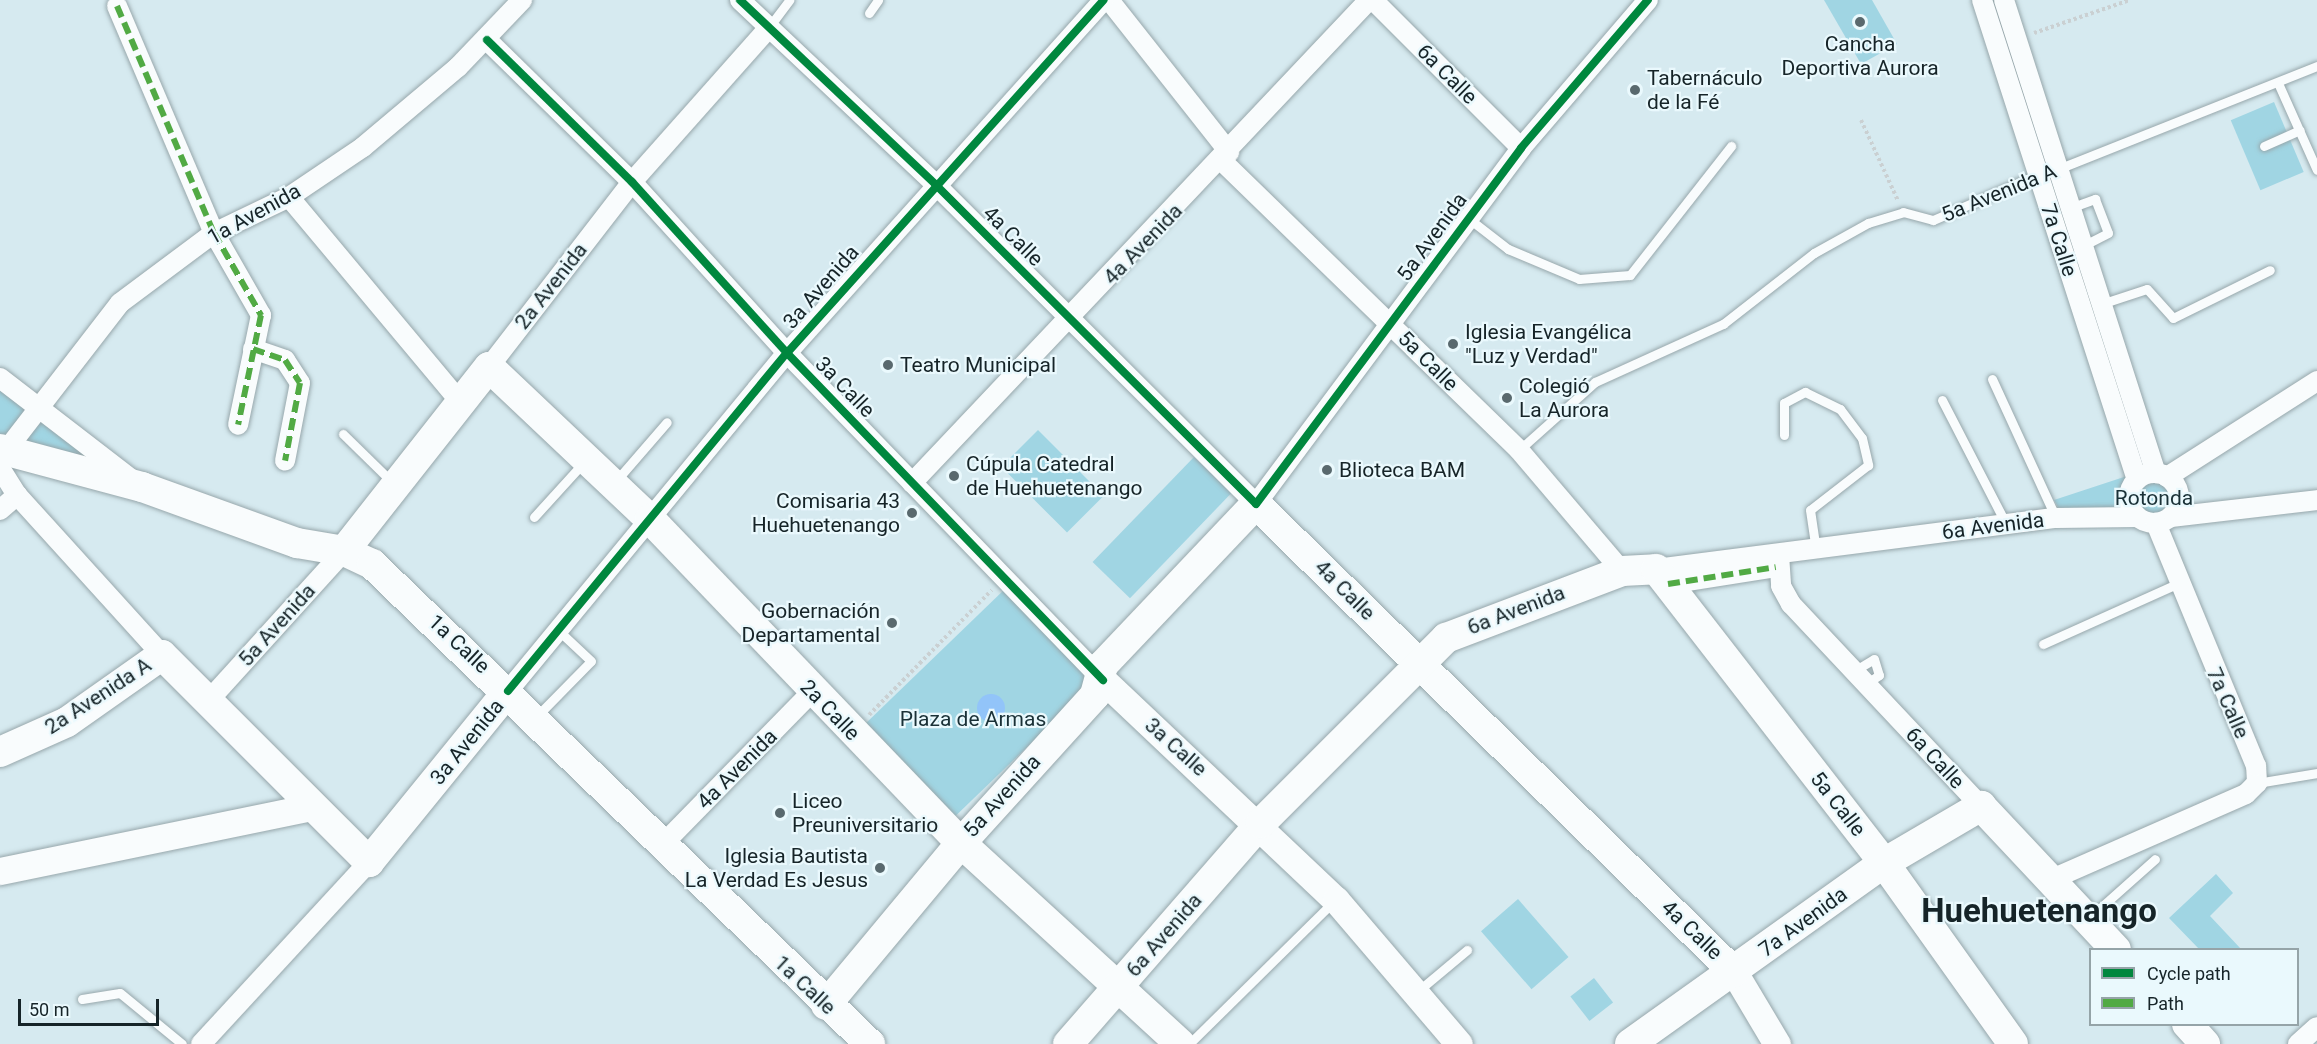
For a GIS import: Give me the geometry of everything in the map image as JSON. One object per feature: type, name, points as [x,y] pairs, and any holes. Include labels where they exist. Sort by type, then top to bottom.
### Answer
[{"type":"main road","name":"2a Avenida","points":[[344,551],[459,400],[489,367]]},
{"type":"main road","name":"2a Calle","points":[[489,367],[650,519],[812,692],[961,843],[1180,1044]]},
{"type":"main road","name":"1a Calle","points":[[3,455],[142,487],[297,543],[344,551],[372,564],[508,691],[661,846],[826,1005],[870,1044]]},
{"type":"main road","name":"4a Calle","points":[[1256,504],[1734,972],[1777,1044]]},
{"type":"main road","name":"5a Avenida","points":[[826,1005],[961,843],[1103,680],[1103,665],[1256,504]]},
{"type":"main road","name":"6a Avenida","points":[[1068,1044],[1261,823],[1417,662],[1446,638],[1490,617],[1622,571],[1662,576]]},
{"type":"main road","name":"5a Calle","points":[[1662,576],[1884,863],[2013,1044]]},
{"type":"main road","points":[[162,655],[209,700],[311,807],[369,862]]},
{"type":"main road","name":"2a Avenida A","points":[[0,752],[67,722],[162,655]]},
{"type":"main road","name":"3a Calle","points":[[1103,680],[1261,823],[1336,900],[1418,991],[1459,1044]]},
{"type":"main road","name":"3a Avenida","points":[[369,862],[508,691]]},
{"type":"main road","name":"7a Avenida","points":[[1630,1044],[1884,863],[1981,806]]},
{"type":"main road","name":"6a Calle","points":[[1981,806],[2114,948]]},
{"type":"main road","points":[[0,871],[311,807]]},
{"type":"main road","points":[[2189,1026],[2205,1044]]},
{"type":"street","name":"1a Avenida","points":[[3,455],[120,303],[214,233],[290,197],[398,119],[487,40],[522,0]]},
{"type":"street","name":"4a Calle","points":[[740,0],[768,29],[935,184],[1256,504]]},
{"type":"street","name":"3a Avenida","points":[[508,691],[560,632],[787,353],[935,184],[1104,0]]},
{"type":"street","name":"5a Calle","points":[[1109,0],[1226,156],[1390,324],[1519,450],[1622,571]]},
{"type":"street","name":"4a Avenida","points":[[912,483],[1226,156],[1369,0]]},
{"type":"street","name":"6a Calle","points":[[1373,0],[1521,148]]},
{"type":"street","name":"5a Avenida","points":[[1256,504],[1521,148],[1648,0]]},
{"type":"street","name":"7a Calle","points":[[1982,0],[2047,172],[2154,477]]},
{"type":"street","name":"7a Calle","points":[[2004,0],[2016,39],[2047,172],[2068,209],[2154,477]]},
{"type":"street","points":[[117,6],[214,233],[261,315],[238,425]]},
{"type":"street","name":"2a Avenida","points":[[489,367],[632,182],[768,29]]},
{"type":"street","name":"3a Calle","points":[[487,40],[632,182],[787,353],[1103,680]]},
{"type":"street","points":[[290,197],[459,400]]},
{"type":"street","points":[[254,349],[285,360],[300,383],[285,461]]},
{"type":"street","points":[[0,378],[142,487]]},
{"type":"street","points":[[2155,519],[2179,496],[2154,477],[2317,381]]},
{"type":"street","points":[[3,455],[17,495],[162,655]]},
{"type":"street","name":"7a Calle","points":[[2154,477],[2129,498],[2155,519],[2179,583],[2256,766],[2257,783]]},
{"type":"street","points":[[0,510],[17,495]]},
{"type":"street","name":"6a Avenida","points":[[1662,576],[1778,561],[1816,550],[2056,518],[2155,519],[2317,500]]},
{"type":"street","name":"5a Avenida","points":[[209,700],[344,551]]},
{"type":"street","name":"6a Calle","points":[[1778,561],[1791,604],[1981,806]]},
{"type":"street","name":"4a Avenida","points":[[661,846],[812,692]]},
{"type":"street","points":[[2050,880],[2246,794],[2257,783]]},
{"type":"street","name":"3a Avenida","points":[[201,1044],[369,862]]},
{"type":"street","points":[[2298,1044],[2317,1027]]},
{"type":"lane","points":[[768,29],[789,0]]},
{"type":"lane","points":[[869,13],[878,0]]},
{"type":"lane","name":"5a Avenida A","points":[[1903,212],[1933,220],[2047,172],[2317,66]]},
{"type":"lane","points":[[2278,83],[2317,170]]},
{"type":"lane","points":[[2264,146],[2300,130]]},
{"type":"lane","points":[[1468,218],[1508,249],[1579,279],[1630,275],[1731,146]]},
{"type":"lane","points":[[2068,209],[2095,199],[2108,233],[2081,247]]},
{"type":"lane","points":[[1519,450],[1595,382],[1723,324],[1814,253],[1868,223],[1903,212]]},
{"type":"lane","points":[[2100,304],[2147,289],[2173,318],[2270,270]]},
{"type":"lane","points":[[1992,379],[2056,518]]},
{"type":"lane","points":[[1784,435],[1784,403],[1805,392],[1840,410],[1862,438],[1868,465],[1810,510],[1816,550]]},
{"type":"lane","points":[[1941,400],[2006,524]]},
{"type":"lane","points":[[613,484],[668,422]]},
{"type":"lane","points":[[343,434],[394,485]]},
{"type":"lane","points":[[534,517],[586,460]]},
{"type":"lane","points":[[2043,644],[2179,583]]},
{"type":"lane","points":[[535,718],[591,661],[560,632]]},
{"type":"lane","points":[[2257,783],[2317,773]]},
{"type":"lane","points":[[2088,920],[2156,859]]},
{"type":"lane","points":[[1189,1044],[1336,900]]},
{"type":"lane","points":[[1418,991],[1467,950]]},
{"type":"lane","points":[[82,999],[120,993],[182,1044]]},
{"type":"path","points":[[2016,39],[2130,0]]},
{"type":"path","points":[[1861,120],[1903,212]]},
{"type":"path","points":[[852,733],[1003,579]]},
{"type":"green space","name":"Cancha Deportiva Aurora","points":[[1824,0],[1872,0],[1897,44],[1861,64]]},
{"type":"green space","points":[[2274,102],[2304,172],[2260,190],[2231,120]]},
{"type":"green space","points":[[0,380],[38,408],[0,448]]},
{"type":"green space","points":[[39,409],[139,485],[12,449]]},
{"type":"green space","points":[[1038,430],[1104,496],[1067,533],[1001,467]]},
{"type":"green space","points":[[1194,457],[1231,493],[1130,598],[1093,562]]},
{"type":"green space","name":"Rotonda","points":[[2154,474],[2171,481],[2178,498],[2171,515],[2154,522],[2137,515],[2130,498],[2137,481]]},
{"type":"green space","points":[[2127,476],[2119,494],[2122,509],[2062,514],[2054,500]]},
{"type":"green space","name":"Plaza de Armas","points":[[1007,587],[1097,680],[951,820],[862,727]]},
{"type":"green space","points":[[2216,874],[2233,893],[2210,916],[2240,948],[2198,948],[2169,918]]},
{"type":"green space","points":[[1518,899],[1569,957],[1532,989],[1481,931]]},
{"type":"green space","points":[[1594,978],[1613,1002],[1589,1021],[1570,996]]},
{"type":"water","points":[[991,694],[1001,698],[1005,708],[1001,718],[991,722],[981,718],[977,708],[981,698]]},
{"type":"marked path","points":[[117,6],[214,233],[261,315],[238,425]]},
{"type":"marked path","points":[[253,349],[285,360],[300,383],[285,461]]},
{"type":"marked path","points":[[1668,584],[1776,567]]},
{"type":"cycle path","points":[[740,0],[935,184],[1256,504],[1521,148],[1648,0]]},
{"type":"cycle path","points":[[508,691],[787,353],[1104,0]]},
{"type":"cycle path","points":[[487,40],[632,182],[787,353],[1103,680]]},
{"type":"place","name":"Cancha Deportiva Aurora","points":[[1860,22]]},
{"type":"place","name":"Tabernáculo de la Fé","points":[[1635,90]]},
{"type":"place","name":"Iglesia Evangélica \"Luz y Verdad\"","points":[[1453,344]]},
{"type":"place","name":"Teatro Municipal","points":[[888,365]]},
{"type":"place","name":"Colegió La Aurora","points":[[1507,398]]},
{"type":"place","name":"Blioteca BAM","points":[[1327,470]]},
{"type":"place","name":"Cúpula Catedral de Huehuetenango","points":[[954,476]]},
{"type":"place","name":"Comisaria 43 Huehuetenango","points":[[912,513]]},
{"type":"place","name":"Gobernación Departamental","points":[[892,623]]},
{"type":"place","name":"Liceo Preuniversitario","points":[[780,813]]},
{"type":"place","name":"Iglesia Bautista La Verdad Es Jesus","points":[[880,868]]},
{"type":"district","name":"Huehuetenango","points":[[2039,911]]}]
